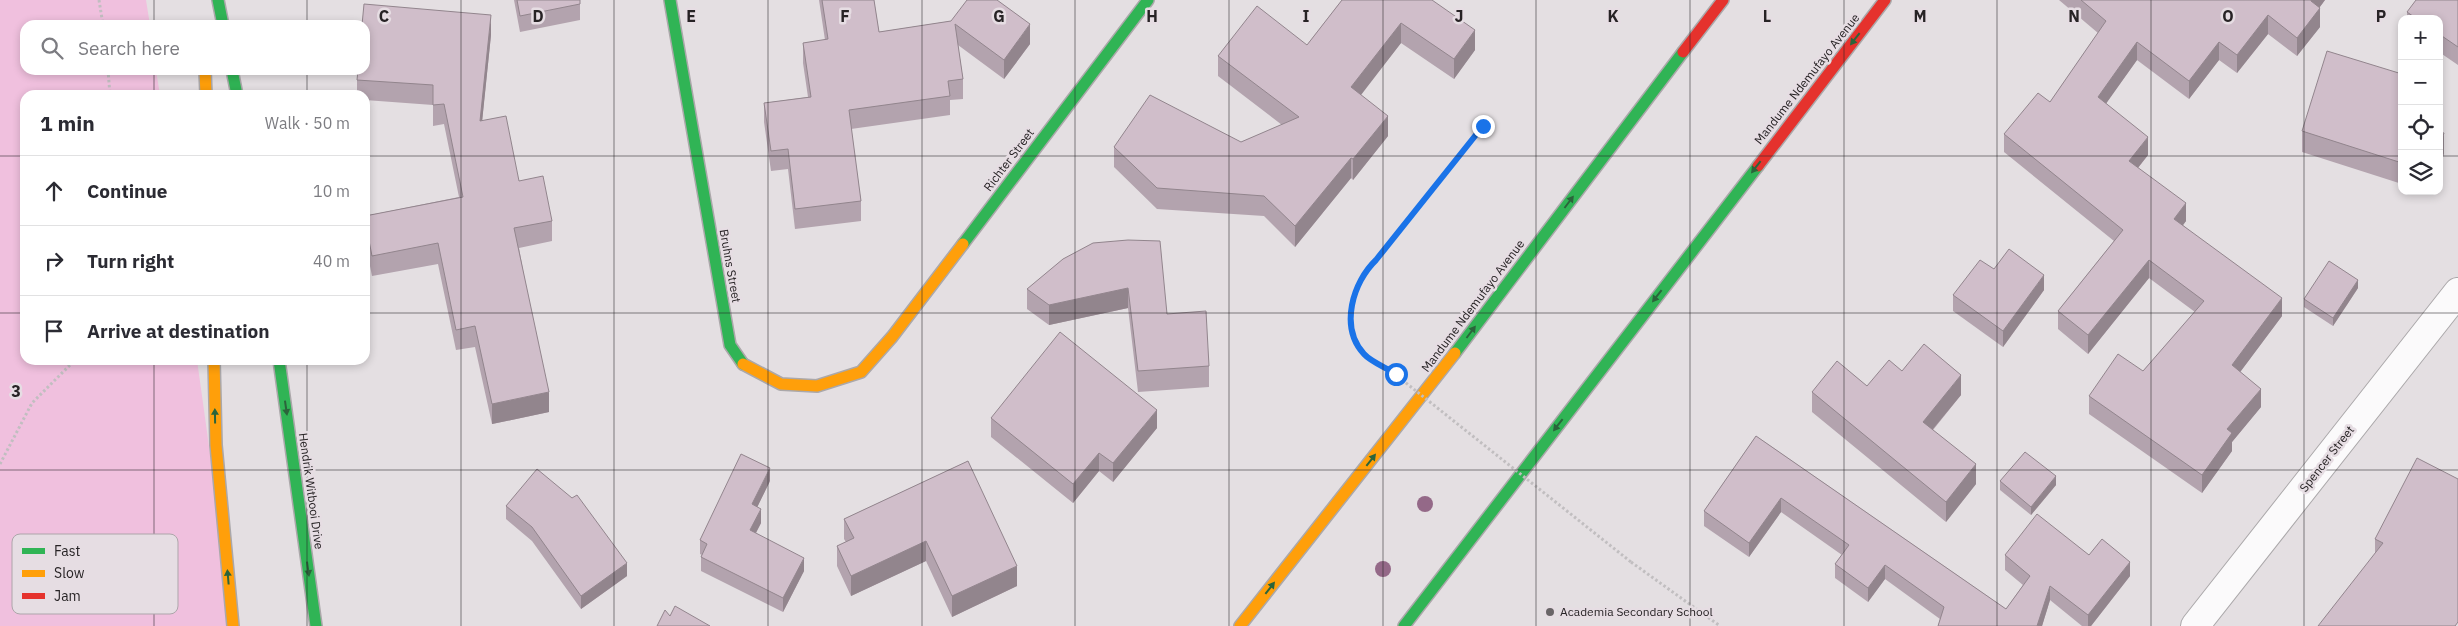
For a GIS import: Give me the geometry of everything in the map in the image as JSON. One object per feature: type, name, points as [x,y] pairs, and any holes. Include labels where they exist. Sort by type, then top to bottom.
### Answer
[{"type":"main road","points":[[218,0],[222,20]]},
{"type":"main road","name":"Bruhns Street","points":[[670,0],[730,345],[746,366],[781,384],[817,386],[861,372],[892,337]]},
{"type":"main road","name":"Richter Street","points":[[892,337],[1148,0]]},
{"type":"main road","name":"Mandume Ndemufayo Avenue","points":[[1240,626],[1443,368],[1723,0]]},
{"type":"main road","name":"Mandume Ndemufayo Avenue","points":[[1404,626],[1885,0]]},
{"type":"main road","points":[[205,75],[206,90]]},
{"type":"main road","points":[[233,75],[236,90]]},
{"type":"main road","points":[[214,365],[216,445],[233,626]]},
{"type":"main road","name":"Hendrik Witbooi Drive","points":[[281,365],[316,626]]},
{"type":"street","name":"Spencer Street","points":[[2195,626],[2458,292]]},
{"type":"path","points":[[99,0],[102,20]]},
{"type":"path","points":[[108,75],[110,90]]},
{"type":"path","points":[[1483,126],[1376,260],[1365,271],[1354,292],[1351,316],[1354,336],[1364,354],[1396,374],[1631,562],[1720,626]]},
{"type":"path","points":[[0,464],[32,403],[70,365]]},
{"type":"shaded area","points":[[0,0],[146,0],[149,20],[20,20],[20,75],[157,75],[159,90],[20,90],[20,365],[198,365],[234,626],[0,626]]},
{"type":"building","points":[[517,0],[580,0],[580,4],[520,16]]},
{"type":"building","points":[[822,0],[874,0],[879,32],[951,21],[967,0],[997,0],[1030,24],[1004,60],[955,24],[963,79],[948,81],[950,96],[849,110],[861,201],[795,209],[788,149],[771,151],[764,103],[811,97],[803,43],[828,39]]},
{"type":"building","points":[[1342,0],[1432,0],[1475,30],[1454,59],[1401,23],[1351,87],[1388,116],[1295,226],[1264,196],[1157,188],[1114,147],[1150,95],[1241,142],[1299,117],[1218,56],[1257,6],[1307,45]]},
{"type":"building","points":[[2081,0],[2311,0],[2320,8],[2297,38],[2268,15],[2237,55],[2219,42],[2189,81],[2137,42],[2098,97],[2148,137],[2129,161],[2186,203],[2174,219],[2282,298],[2232,365],[2261,389],[2227,429],[2232,433],[2202,475],[2089,396],[2118,354],[2143,371],[2204,301],[2149,260],[2088,335],[2058,311],[2123,230],[2004,134],[2038,93],[2050,102],[2106,21]]},
{"type":"building","points":[[2416,0],[2458,0],[2458,47],[2443,37],[2443,15],[2411,15],[2407,12]]},
{"type":"building","points":[[364,4],[491,15],[480,121],[506,116],[519,181],[543,176],[552,221],[514,228],[549,392],[492,404],[475,326],[456,330],[438,243],[372,256],[370,215],[463,197],[444,104],[433,105],[433,85],[357,80],[358,75],[370,75],[370,20],[362,20]]},
{"type":"building","points":[[2327,51],[2398,73],[2398,162],[2302,131]]},
{"type":"building","points":[[1128,240],[1160,241],[1167,314],[1206,311],[1209,366],[1138,371],[1128,288],[1049,305],[1027,289],[1063,259],[1093,243]]},
{"type":"building","points":[[2009,249],[2044,275],[2003,331],[1953,295],[1980,260],[1994,269]]},
{"type":"building","points":[[2329,261],[2358,280],[2333,318],[2304,299]]},
{"type":"building","points":[[1060,332],[1157,410],[1113,463],[1099,453],[1073,484],[991,418]]},
{"type":"building","points":[[1924,344],[1961,375],[1923,422],[1976,464],[1946,502],[1812,392],[1837,361],[1867,386],[1889,360],[1902,371]]},
{"type":"building","points":[[1756,436],[2006,609],[2030,576],[2005,555],[2037,514],[2089,555],[2102,539],[2130,562],[2088,615],[2050,586],[2037,626],[1938,626],[1944,607],[1885,565],[1868,588],[1835,564],[1849,545],[1781,498],[1749,543],[1704,511]]},
{"type":"building","points":[[2025,452],[2056,476],[2031,507],[2000,481]]},
{"type":"building","points":[[741,454],[770,468],[752,504],[761,509],[750,530],[804,558],[783,598],[701,557],[707,544],[700,540]]},
{"type":"building","points":[[2417,458],[2458,479],[2458,622],[2455,626],[2318,626],[2383,543],[2375,539]]},
{"type":"building","points":[[968,461],[1017,566],[952,596],[926,541],[851,576],[837,546],[854,538],[844,519]]},
{"type":"building","points":[[537,469],[572,498],[577,495],[627,563],[581,596],[532,527],[506,506]]},
{"type":"building","points":[[675,606],[710,626],[657,626],[665,610],[670,616]]},
{"type":"traffic: fast","points":[[218,0],[222,20]]},
{"type":"traffic: fast","points":[[670,0],[730,345],[743,364]]},
{"type":"traffic: fast","points":[[963,244],[1148,0]]},
{"type":"traffic: fast","points":[[1455,353],[1683,52]]},
{"type":"traffic: fast","points":[[233,75],[236,90]]},
{"type":"traffic: fast","points":[[1404,626],[1758,166]]},
{"type":"traffic: fast","points":[[280,365],[316,626]]},
{"type":"traffic: slow","points":[[205,75],[206,90]]},
{"type":"traffic: slow","points":[[743,364],[781,384],[817,386],[861,372],[892,337],[963,244]]},
{"type":"traffic: slow","points":[[1240,626],[1455,353]]},
{"type":"traffic: slow","points":[[214,365],[216,445],[233,626]]},
{"type":"traffic: jam","points":[[1683,52],[1723,0]]},
{"type":"traffic: jam","points":[[1758,166],[1885,0]]},
{"type":"place","name":"Academia Secondary School","points":[[1550,612]]},
{"type":"route","points":[[1396,374],[1364,354],[1354,336],[1351,316],[1354,292],[1365,271],[1376,260],[1483,126]]}]
